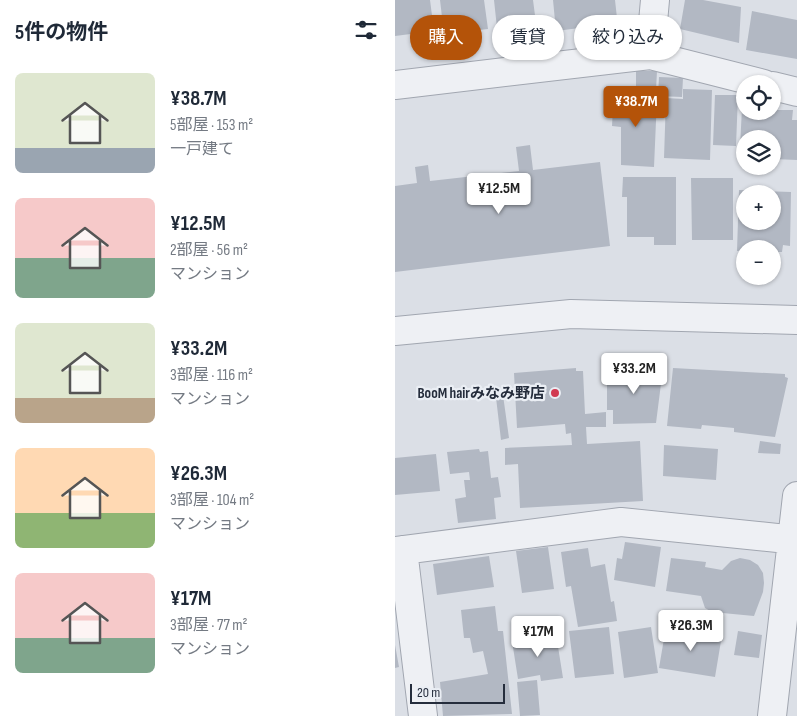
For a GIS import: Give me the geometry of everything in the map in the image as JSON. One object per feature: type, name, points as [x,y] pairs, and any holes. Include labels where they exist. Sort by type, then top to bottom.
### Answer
[{"type":"street","points":[[654,15],[655,0]]},
{"type":"street","points":[[395,84],[606,60]]},
{"type":"street","points":[[670,60],[736,77]]},
{"type":"street","points":[[781,88],[797,92]]},
{"type":"street","points":[[395,331],[571,314],[797,320]]},
{"type":"street","points":[[772,716],[794,540],[797,496]]},
{"type":"street","points":[[423,716],[399,550],[621,522],[794,540]]},
{"type":"building","points":[[395,0],[430,0],[432,15],[410,15],[410,34],[395,36]]},
{"type":"building","points":[[440,0],[484,0],[488,29],[482,30],[482,15],[442,15]]},
{"type":"building","points":[[494,0],[533,0],[535,15],[496,15]]},
{"type":"building","points":[[553,0],[615,0],[617,15],[574,15],[574,29],[564,30],[564,15],[554,15]]},
{"type":"building","points":[[685,0],[703,0],[741,7],[739,43],[682,29]]},
{"type":"building","points":[[752,11],[797,20],[797,59],[746,50]]},
{"type":"building","points":[[636,71],[657,71],[656,90],[636,89]]},
{"type":"building","points":[[659,77],[683,78],[682,97],[658,96]]},
{"type":"building","points":[[683,89],[712,90],[710,160],[664,158],[666,98],[683,99]]},
{"type":"building","points":[[614,90],[633,91],[632,97],[657,98],[654,167],[621,165],[621,127],[612,126]]},
{"type":"building","points":[[715,95],[736,95],[736,146],[713,145]]},
{"type":"building","points":[[781,110],[793,110],[792,120],[797,120],[797,160],[781,159],[781,130],[741,130],[741,120],[781,120]]},
{"type":"building","points":[[530,145],[533,170],[600,162],[610,246],[395,272],[395,186],[417,183],[415,167],[428,165],[430,181],[519,171],[516,147]]},
{"type":"building","points":[[623,177],[676,177],[676,245],[654,245],[654,237],[627,237],[627,197],[622,197]]},
{"type":"building","points":[[691,178],[733,178],[733,240],[692,240]]},
{"type":"building","points":[[781,192],[791,192],[790,246],[783,245],[782,252],[781,240],[737,240],[738,230],[781,230]]},
{"type":"building","points":[[576,368],[576,371],[583,371],[585,414],[606,412],[606,427],[586,427],[587,444],[640,441],[643,501],[520,508],[518,464],[505,465],[505,448],[572,445],[571,433],[566,434],[565,424],[517,428],[514,373]]},
{"type":"building","points":[[607,368],[663,368],[656,423],[613,424],[613,410],[607,410]]},
{"type":"building","points":[[673,368],[785,374],[785,377],[788,378],[775,437],[734,432],[734,428],[702,425],[701,429],[667,426]]},
{"type":"building","points":[[502,388],[509,438],[501,440],[495,389]]},
{"type":"building","points":[[760,441],[781,444],[780,454],[758,453]]},
{"type":"building","points":[[664,445],[718,449],[716,480],[663,476]]},
{"type":"building","points":[[479,449],[480,452],[488,451],[491,478],[498,477],[501,497],[494,498],[496,519],[458,523],[455,499],[466,497],[464,480],[470,480],[469,472],[450,474],[447,452]]},
{"type":"building","points":[[436,454],[440,491],[395,495],[395,458]]},
{"type":"building","points":[[625,542],[661,547],[655,587],[614,580],[617,558],[622,559]]},
{"type":"building","points":[[548,547],[554,589],[522,593],[516,551]]},
{"type":"building","points":[[588,548],[591,567],[605,564],[611,602],[614,601],[617,621],[578,627],[571,586],[566,587],[561,552]]},
{"type":"building","points":[[489,556],[494,587],[437,595],[433,564]]},
{"type":"building","points":[[671,558],[706,562],[705,567],[722,570],[731,561],[740,558],[750,560],[758,565],[763,573],[764,583],[763,592],[754,616],[712,612],[705,608],[701,596],[666,591]]},
{"type":"building","points":[[495,606],[498,631],[503,631],[512,714],[443,716],[440,682],[488,674],[483,651],[473,653],[470,638],[464,638],[461,610]]},
{"type":"building","points":[[609,627],[614,674],[575,678],[569,631]]},
{"type":"building","points":[[651,627],[658,673],[624,678],[618,632]]},
{"type":"building","points":[[666,627],[722,635],[715,677],[659,668]]},
{"type":"building","points":[[738,631],[762,635],[759,658],[734,655]]},
{"type":"building","points":[[556,634],[563,678],[541,681],[540,675],[518,679],[512,641]]},
{"type":"building","points":[[395,645],[399,667],[395,668]]},
{"type":"building","points":[[537,680],[540,715],[520,716],[517,682]]},
{"type":"place","name":"BooM hairみなみ野店","points":[[555,393]]}]
